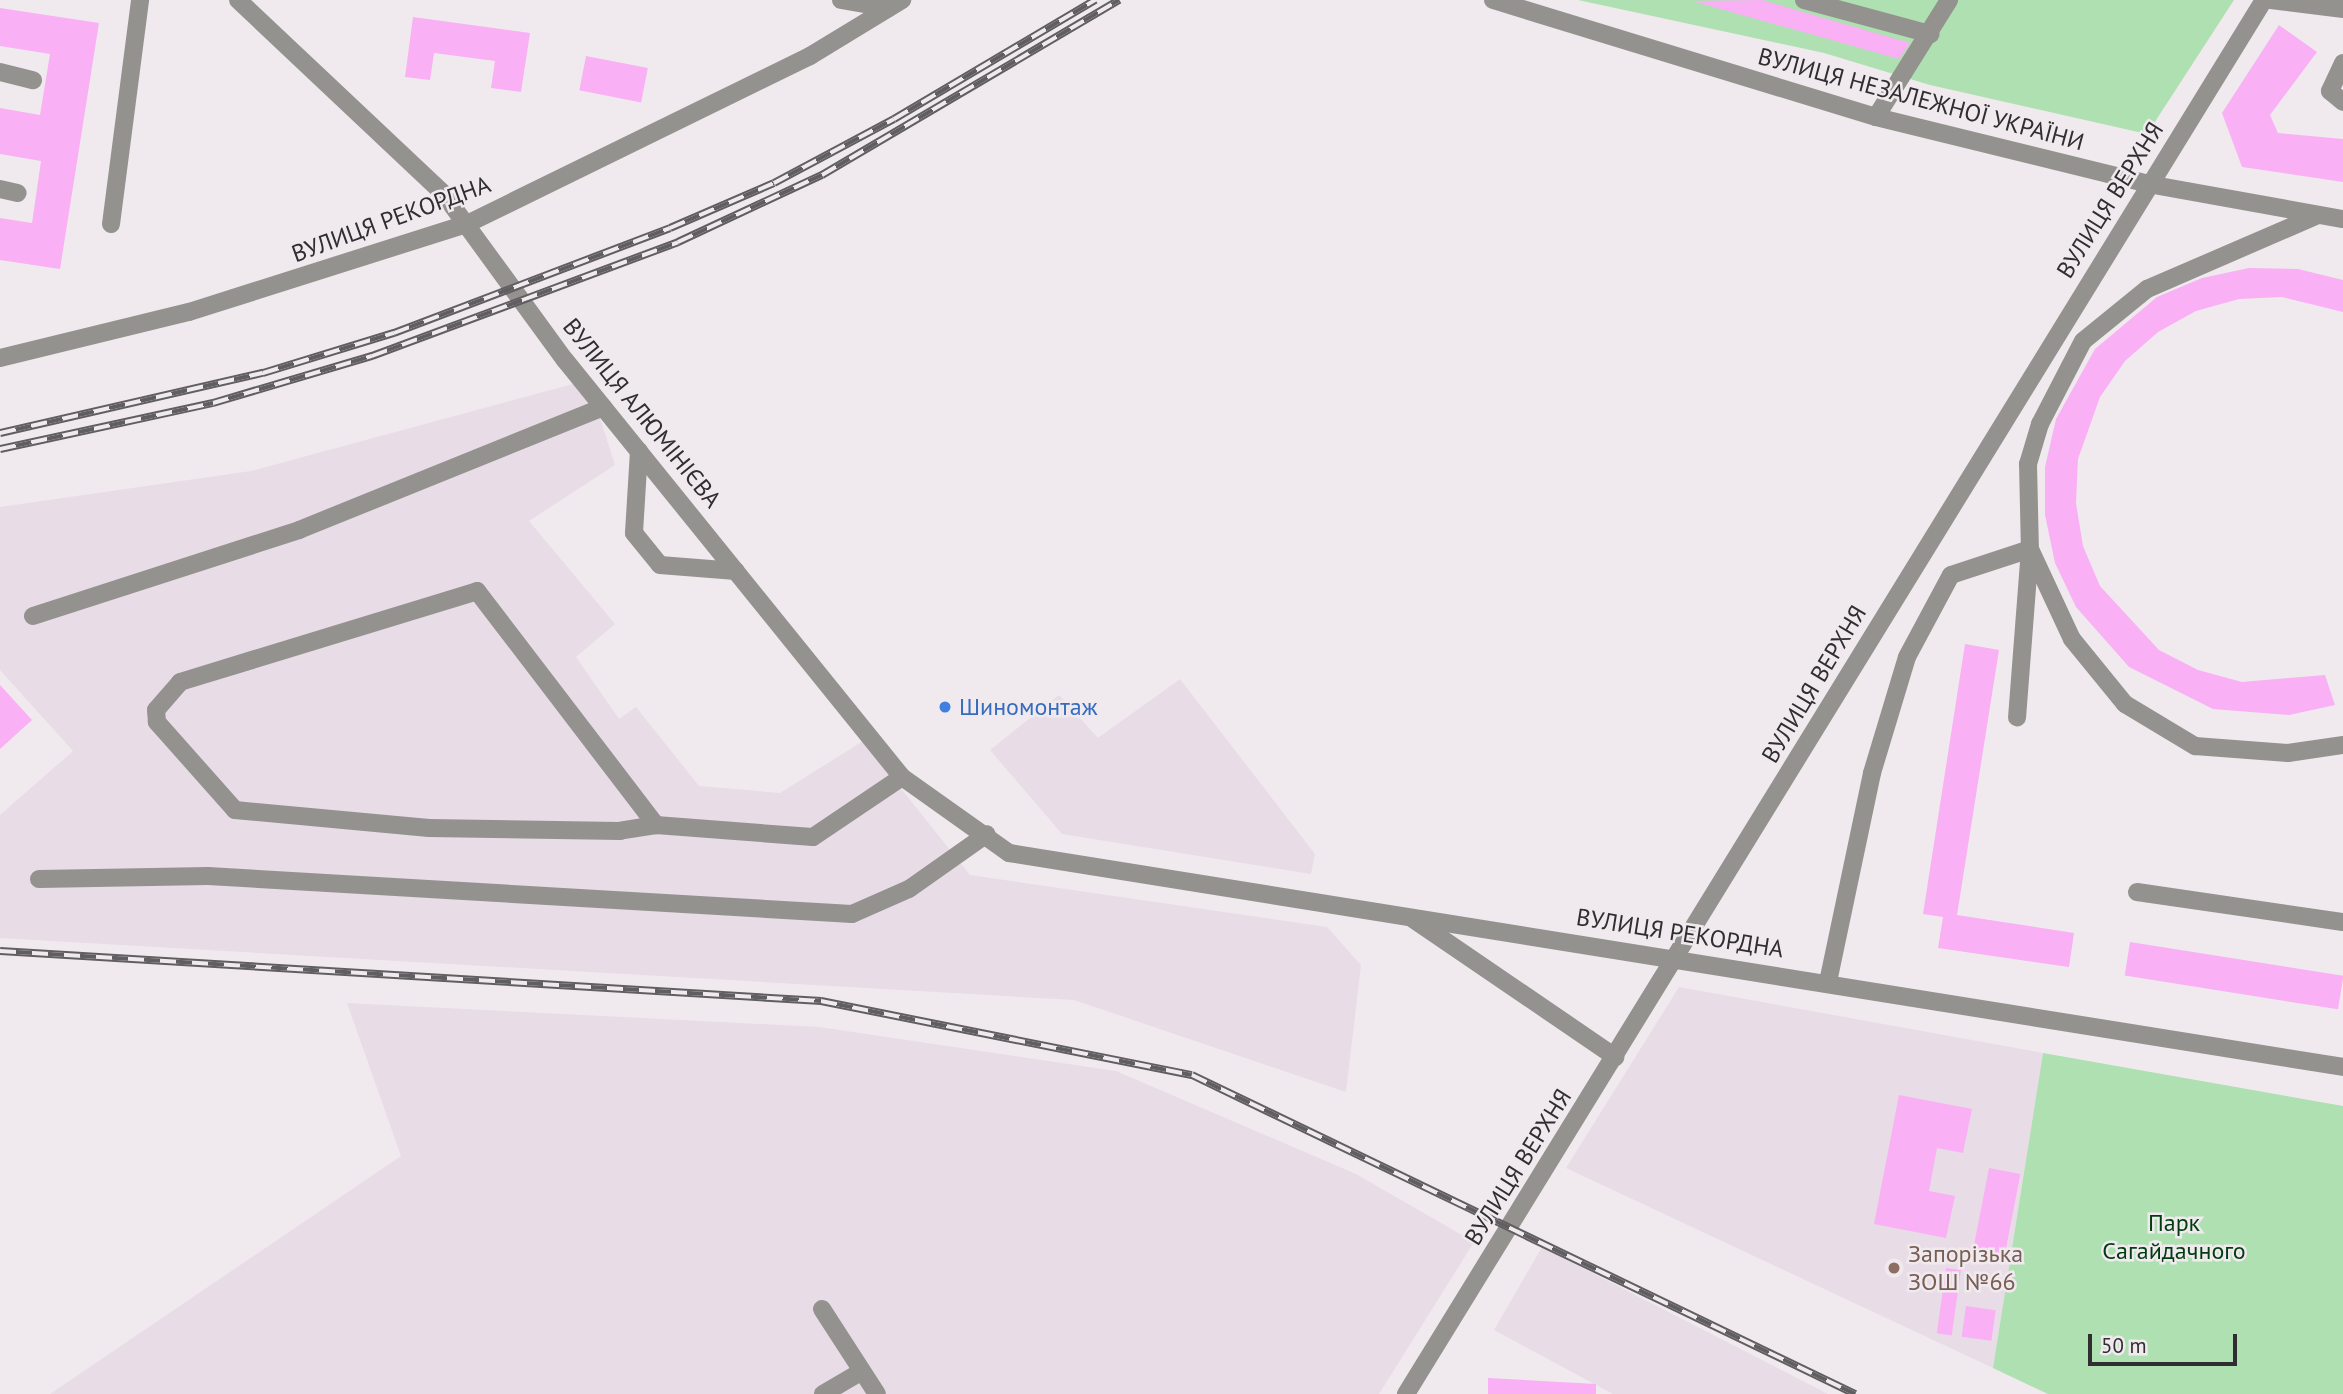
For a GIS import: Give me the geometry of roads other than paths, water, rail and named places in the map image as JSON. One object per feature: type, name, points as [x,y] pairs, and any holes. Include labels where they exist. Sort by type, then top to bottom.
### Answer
[{"type":"street","points":[[111,224],[140,0]]},
{"type":"street","name":"ВУЛИЦЯ АЛЮМІНІЄВА","points":[[238,0],[469,223],[603,407],[902,778],[987,834],[1009,853]]},
{"type":"street","points":[[841,0],[893,3]]},
{"type":"street","name":"ВУЛИЦЯ НЕЗАЛЕЖНОЇ УКРАЇНИ","points":[[1493,0],[1876,117],[2148,184],[2343,219]]},
{"type":"street","points":[[1804,0],[1930,34]]},
{"type":"street","points":[[1876,117],[1949,0]]},
{"type":"street","name":"ВУЛИЦЯ ВЕРХНЯ","points":[[1406,1394],[2148,184],[2264,0]]},
{"type":"street","points":[[2271,0],[2343,9]]},
{"type":"street","name":"ВУЛИЦЯ РЕКОРДНА","points":[[0,358],[189,312],[469,223],[810,56],[893,3]]},
{"type":"street","points":[[2343,63],[2330,91],[2343,102]]},
{"type":"street","points":[[0,72],[33,80]]},
{"type":"street","points":[[0,189],[18,193]]},
{"type":"street","points":[[2017,717],[2030,549],[2028,464],[2044,414],[2083,341],[2147,289],[2318,215]]},
{"type":"street","points":[[33,616],[299,530],[603,407]]},
{"type":"street","points":[[639,451],[634,533],[660,565],[736,571]]},
{"type":"street","points":[[2030,549],[2072,639],[2125,704],[2195,746],[2288,753],[2343,745]]},
{"type":"street","points":[[1828,982],[1872,773],[1907,657],[1951,575],[2030,549]]},
{"type":"street","points":[[656,825],[477,591],[180,682],[156,710],[157,722],[235,810],[429,828],[621,831],[656,825],[813,837],[902,778]]},
{"type":"street","points":[[38,878],[208,876],[852,914],[909,889],[987,834]]},
{"type":"street","name":"ВУЛИЦЯ РЕКОРДНА","points":[[1009,853],[1677,956],[2343,1067]]},
{"type":"street","points":[[2137,892],[2343,922]]},
{"type":"street","points":[[1408,915],[1615,1057]]},
{"type":"street","points":[[822,1309],[877,1394]]},
{"type":"street","points":[[823,1394],[862,1371]]},
{"type":"railway","points":[[0,433],[263,373],[394,333],[670,228],[774,183],[894,119],[1095,0]]},
{"type":"railway","points":[[0,449],[213,403],[372,356],[678,242],[822,175],[1119,0]]},
{"type":"railway","points":[[0,951],[821,1001],[1192,1075],[1855,1394]]},
{"type":"place","name":"Шиномонтаж","points":[[945,707]]},
{"type":"place","name":"Запорізька ЗОШ №66","points":[[1894,1268]]},
{"type":"park label","name":"Парк Сагайдачного","points":[[2174,1237]]}]
